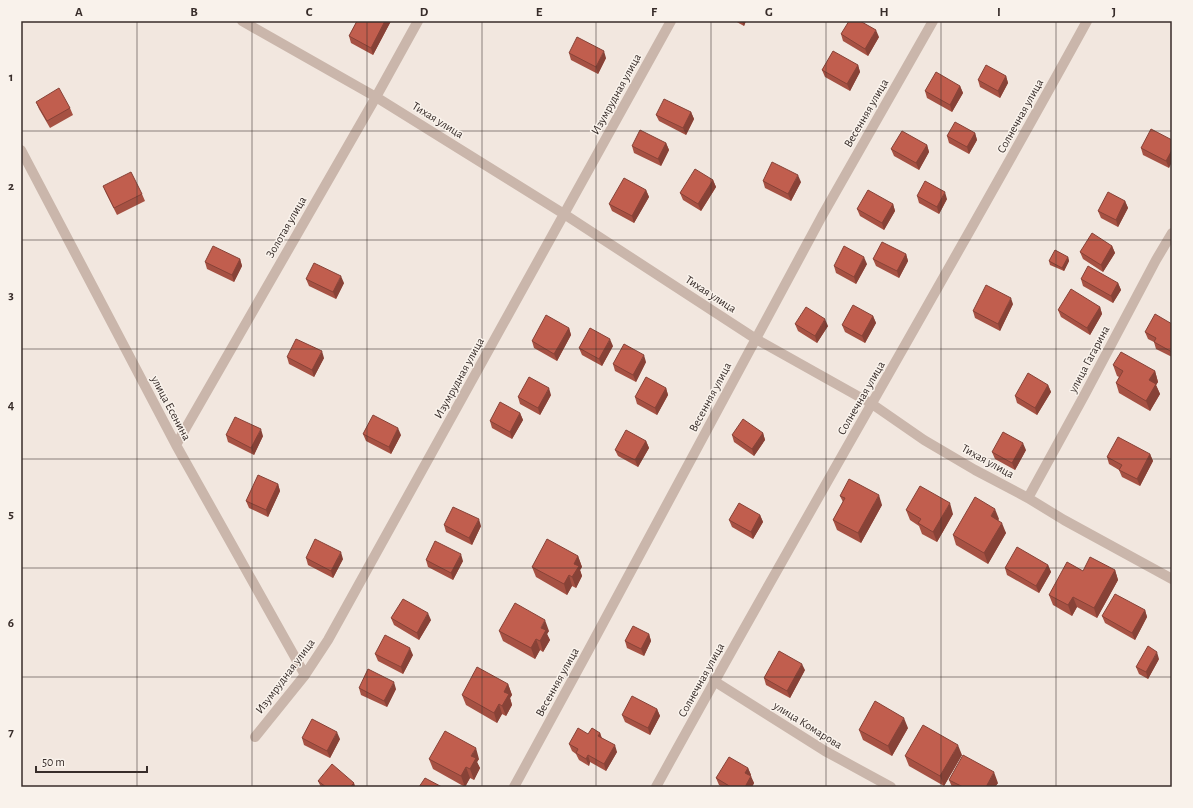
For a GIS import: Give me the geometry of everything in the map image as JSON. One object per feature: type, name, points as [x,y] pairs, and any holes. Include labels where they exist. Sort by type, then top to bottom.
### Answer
[{"type":"street","name":"Тихая улица","points":[[242,21],[376,96],[564,214],[756,339],[872,404],[924,440],[975,470],[1028,498],[1064,520],[1172,579]]},
{"type":"street","name":"Золотая улица","points":[[176,445],[418,21]]},
{"type":"street","name":"Изумрудная улица","points":[[254,738],[305,675],[328,640],[671,21]]},
{"type":"street","name":"Весенняя улица","points":[[514,787],[822,216],[933,21]]},
{"type":"street","name":"Солнечная улица","points":[[656,787],[714,681],[872,404],[1087,21]]},
{"type":"street","name":"улица Есенина","points":[[21,150],[176,445],[305,675]]},
{"type":"street","name":"улица Гагарина","points":[[1028,498],[1152,267],[1172,233]]},
{"type":"street","name":"улица Комарова","points":[[714,681],[825,751],[891,787]]},
{"type":"building","points":[[357,21],[385,21],[371,48],[349,36]]},
{"type":"building","points":[[849,21],[860,21],[876,30],[865,49],[841,34]]},
{"type":"building","points":[[577,37],[604,51],[596,67],[569,53]]},
{"type":"building","points":[[833,51],[858,65],[847,84],[822,70]]},
{"type":"building","points":[[986,65],[1006,76],[998,91],[978,80]]},
{"type":"building","points":[[936,72],[960,86],[950,105],[925,91]]},
{"type":"building","points":[[59,88],[70,108],[47,121],[36,102]]},
{"type":"building","points":[[664,99],[691,112],[683,128],[656,115]]},
{"type":"building","points":[[955,122],[975,133],[967,147],[947,136]]},
{"type":"building","points":[[1151,129],[1172,140],[1172,150],[1166,161],[1141,148]]},
{"type":"building","points":[[640,130],[666,143],[658,159],[632,146]]},
{"type":"building","points":[[902,131],[927,145],[916,163],[891,149]]},
{"type":"building","points":[[772,162],[798,175],[788,194],[763,181]]},
{"type":"building","points":[[695,169],[713,180],[698,204],[680,193]]},
{"type":"building","points":[[131,172],[142,194],[114,208],[103,186]]},
{"type":"building","points":[[624,178],[646,190],[632,216],[609,204]]},
{"type":"building","points":[[925,181],[945,192],[937,207],[917,196]]},
{"type":"building","points":[[868,190],[893,204],[882,223],[857,209]]},
{"type":"building","points":[[1108,192],[1125,201],[1116,220],[1098,211]]},
{"type":"building","points":[[1092,233],[1112,246],[1101,265],[1080,252]]},
{"type":"building","points":[[882,242],[906,254],[897,271],[873,259]]},
{"type":"building","points":[[213,246],[240,259],[232,275],[205,262]]},
{"type":"building","points":[[844,246],[864,257],[854,277],[834,266]]},
{"type":"building","points":[[1055,250],[1068,257],[1062,268],[1049,261]]},
{"type":"building","points":[[314,263],[341,276],[333,292],[306,279]]},
{"type":"building","points":[[1088,266],[1118,283],[1111,296],[1081,279]]},
{"type":"building","points":[[986,285],[1011,298],[998,324],[973,311]]},
{"type":"building","points":[[1071,289],[1100,307],[1087,328],[1058,310]]},
{"type":"building","points":[[853,305],[873,316],[862,336],[842,325]]},
{"type":"building","points":[[806,307],[825,319],[815,336],[795,324]]},
{"type":"building","points":[[1155,314],[1172,324],[1172,352],[1154,342],[1156,338],[1145,332]]},
{"type":"building","points":[[546,315],[569,328],[554,354],[532,341]]},
{"type":"building","points":[[590,328],[610,339],[599,359],[579,348]]},
{"type":"building","points":[[296,339],[322,351],[312,370],[287,357]]},
{"type":"building","points":[[624,344],[644,355],[633,375],[613,364]]},
{"type":"building","points":[[1121,352],[1155,371],[1149,380],[1156,384],[1146,401],[1116,383],[1123,371],[1113,365]]},
{"type":"building","points":[[1028,373],[1048,385],[1035,408],[1015,396]]},
{"type":"building","points":[[529,377],[549,388],[538,408],[518,397]]},
{"type":"building","points":[[646,377],[666,388],[655,408],[635,397]]},
{"type":"building","points":[[500,402],[520,413],[510,432],[490,421]]},
{"type":"building","points":[[373,415],[398,428],[389,447],[363,434]]},
{"type":"building","points":[[235,417],[261,429],[251,448],[226,435]]},
{"type":"building","points":[[743,419],[763,433],[752,449],[732,435]]},
{"type":"building","points":[[626,430],[646,441],[635,460],[615,450]]},
{"type":"building","points":[[1003,432],[1023,443],[1012,463],[992,452]]},
{"type":"building","points":[[1118,437],[1150,454],[1137,479],[1119,470],[1122,465],[1107,457]]},
{"type":"building","points":[[258,475],[278,484],[266,510],[246,501]]},
{"type":"building","points":[[849,479],[879,495],[858,533],[833,520],[845,498],[840,496]]},
{"type":"building","points":[[920,486],[950,503],[933,532],[918,523],[921,519],[906,510]]},
{"type":"building","points":[[975,497],[995,509],[991,516],[1002,523],[984,553],[953,535]]},
{"type":"building","points":[[739,503],[760,515],[751,532],[729,520]]},
{"type":"building","points":[[453,507],[479,519],[469,538],[444,525]]},
{"type":"building","points":[[315,539],[341,552],[331,571],[306,558]]},
{"type":"building","points":[[547,539],[578,556],[574,564],[579,566],[572,577],[569,575],[564,584],[532,567]]},
{"type":"building","points":[[435,541],[461,554],[451,573],[426,560]]},
{"type":"building","points":[[1017,547],[1048,565],[1036,586],[1005,568]]},
{"type":"building","points":[[1090,557],[1115,570],[1094,608],[1073,597],[1068,605],[1049,595],[1067,562],[1083,571]]},
{"type":"building","points":[[1115,594],[1145,610],[1132,633],[1102,616]]},
{"type":"building","points":[[403,599],[428,613],[417,633],[391,618]]},
{"type":"building","points":[[515,603],[545,620],[541,628],[546,630],[540,641],[536,639],[531,648],[499,631]]},
{"type":"building","points":[[633,626],[649,634],[641,649],[625,641]]},
{"type":"building","points":[[385,635],[410,648],[401,667],[375,654]]},
{"type":"building","points":[[1148,646],[1157,652],[1146,672],[1136,667]]},
{"type":"building","points":[[779,651],[802,664],[787,691],[764,678]]},
{"type":"building","points":[[477,667],[508,684],[504,692],[509,694],[502,706],[499,704],[494,713],[462,695]]},
{"type":"building","points":[[368,669],[394,682],[384,701],[359,688]]},
{"type":"building","points":[[632,696],[657,709],[648,728],[622,715]]},
{"type":"building","points":[[875,701],[904,718],[888,746],[859,730]]},
{"type":"building","points":[[312,719],[337,732],[327,751],[302,738]]},
{"type":"building","points":[[923,725],[958,745],[940,776],[905,756]]},
{"type":"building","points":[[578,728],[588,734],[592,728],[600,733],[598,736],[615,745],[604,764],[588,755],[586,759],[576,753],[578,749],[569,744]]},
{"type":"building","points":[[445,731],[476,748],[471,756],[476,758],[470,769],[466,767],[461,776],[429,759]]},
{"type":"building","points":[[963,755],[994,772],[986,787],[963,787],[949,780]]},
{"type":"building","points":[[729,757],[748,768],[745,773],[751,776],[745,787],[731,787],[716,778]]},
{"type":"building","points":[[332,764],[354,783],[350,787],[326,787],[318,781]]},
{"type":"building","points":[[425,778],[442,787],[419,787]]}]
